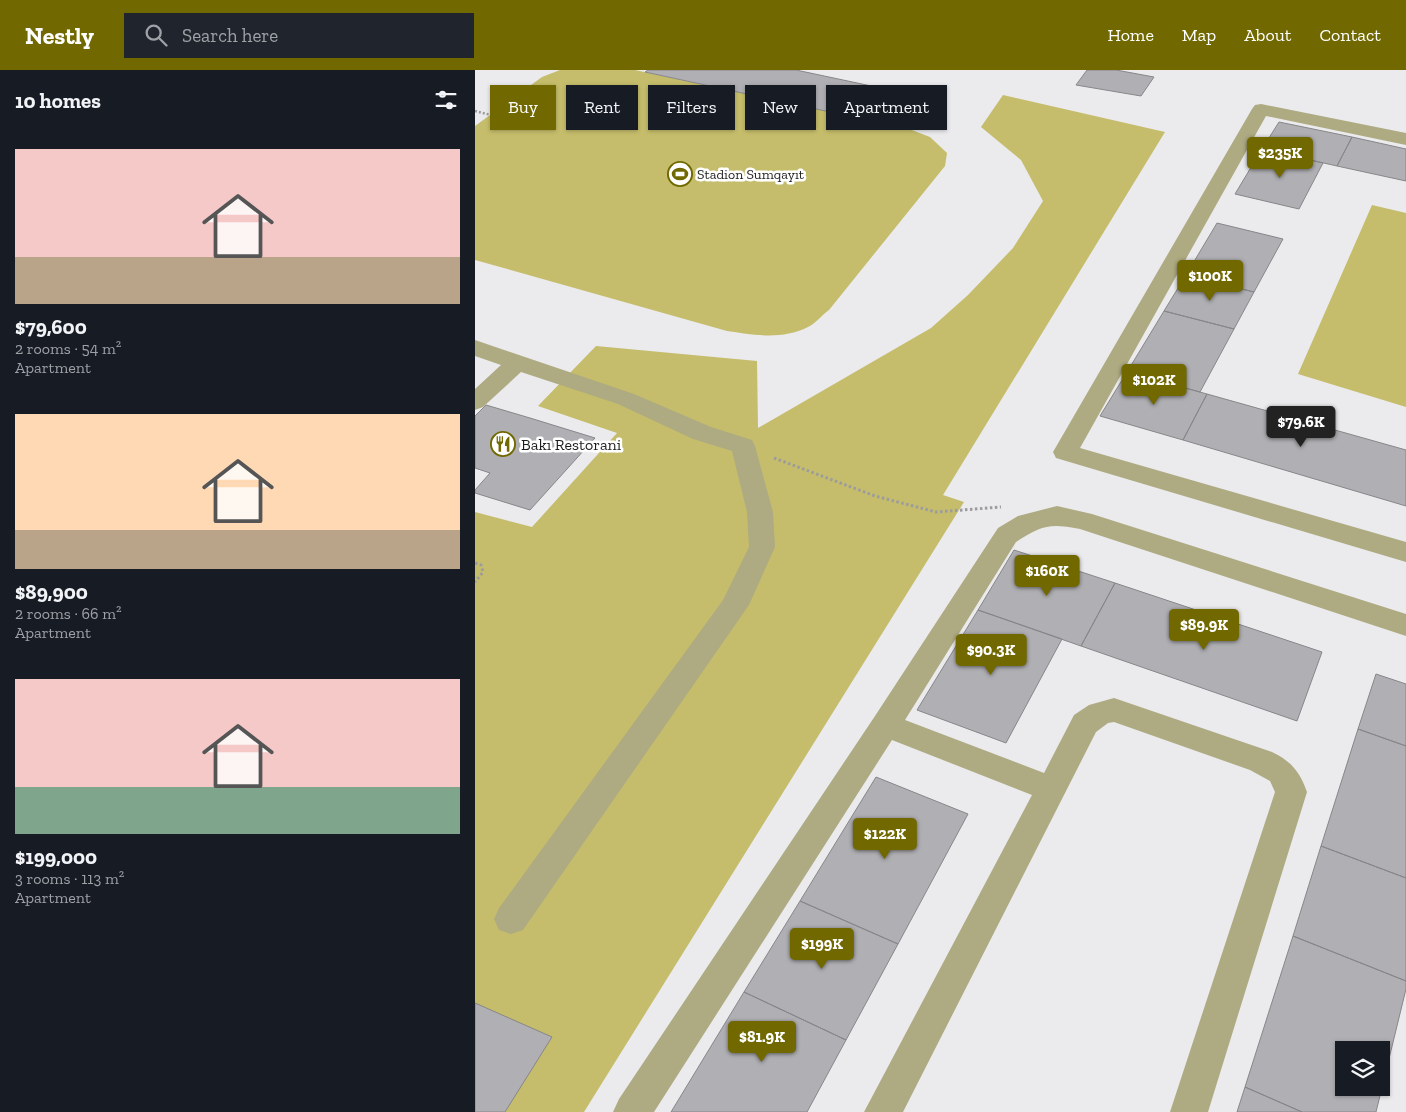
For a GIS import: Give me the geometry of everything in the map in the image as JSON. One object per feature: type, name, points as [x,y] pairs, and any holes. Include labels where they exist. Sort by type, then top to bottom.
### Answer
[{"type":"street","points":[[1406,139],[1261,109],[1065,452],[1406,552]]},
{"type":"street","points":[[479,354],[517,362],[626,399],[702,433],[743,446],[760,512],[762,547],[735,605],[511,919]]},
{"type":"street","points":[[475,402],[517,362]]},
{"type":"street","points":[[633,1112],[886,725],[1007,535],[1027,522],[1057,514],[1083,520],[1406,624]]},
{"type":"street","points":[[883,1112],[1085,724],[1100,713],[1114,710],[1261,761],[1277,769],[1288,779],[1291,792],[1189,1112]]},
{"type":"street","points":[[886,725],[1050,789]]},
{"type":"path","points":[[475,111],[490,115]]},
{"type":"path","points":[[743,446],[875,496],[936,512],[1003,507]]},
{"type":"path","points":[[475,563],[481,565],[483,572],[475,582]]},
{"type":"shaded area","points":[[560,70],[635,70],[705,85],[648,85],[648,130],[735,130],[735,92],[745,94],[745,130],[816,130],[816,109],[826,111],[826,130],[912,130],[930,137],[947,153],[945,166],[829,310],[813,324],[798,331],[778,335],[758,335],[727,331],[475,260],[475,126],[490,115],[490,130],[556,130],[556,85],[531,85],[542,77]]},
{"type":"shaded area","points":[[1003,95],[1165,132],[943,495],[964,502],[584,1112],[475,1112],[475,512],[532,527],[617,433],[538,406],[596,346],[757,361],[758,428],[931,328],[968,295],[1013,248],[1043,201],[1021,160],[981,127]]},
{"type":"shaded area","points":[[1372,205],[1406,213],[1406,407],[1298,374]]},
{"type":"building","points":[[648,70],[796,70],[867,85],[826,85],[826,111],[816,109],[816,85],[745,85],[745,94],[735,91],[735,85],[705,85],[645,72]]},
{"type":"building","points":[[1087,70],[1116,70],[1154,77],[1141,96],[1076,85]]},
{"type":"building","points":[[1279,122],[1352,137],[1337,166],[1262,149]]},
{"type":"building","points":[[1352,137],[1406,149],[1406,181],[1337,166]]},
{"type":"building","points":[[1262,149],[1323,163],[1299,209],[1235,194]]},
{"type":"building","points":[[1217,223],[1283,239],[1254,292],[1186,275]]},
{"type":"building","points":[[1186,275],[1254,292],[1234,329],[1164,311]]},
{"type":"building","points":[[1164,311],[1234,329],[1200,392],[1127,372]]},
{"type":"building","points":[[1127,372],[1207,394],[1183,440],[1100,416]]},
{"type":"building","points":[[1207,394],[1406,450],[1406,506],[1183,440]]},
{"type":"building","points":[[486,405],[595,438],[530,510],[475,493],[475,490],[490,473],[475,468],[475,416]]},
{"type":"building","points":[[1014,550],[1115,583],[1081,646],[978,610]]},
{"type":"building","points":[[1115,583],[1322,652],[1297,721],[1081,646]]},
{"type":"building","points":[[978,610],[1062,639],[1006,743],[917,710]]},
{"type":"building","points":[[1376,674],[1406,684],[1406,746],[1358,729]]},
{"type":"building","points":[[1358,729],[1406,746],[1406,878],[1321,846]]},
{"type":"building","points":[[876,777],[968,814],[898,944],[800,901]]},
{"type":"building","points":[[1321,846],[1406,878],[1406,981],[1293,936]]},
{"type":"building","points":[[800,901],[898,944],[846,1040],[744,992]]},
{"type":"building","points":[[1293,936],[1406,981],[1406,989],[1390,1055],[1390,1041],[1335,1041],[1335,1096],[1380,1096],[1376,1112],[1302,1112],[1245,1087]]},
{"type":"building","points":[[744,992],[846,1040],[807,1112],[671,1112]]},
{"type":"building","points":[[475,1003],[552,1037],[505,1112],[475,1112]]},
{"type":"building","points":[[1245,1087],[1302,1112],[1237,1112]]},
{"type":"place","name":"Stadion Sumqayıt","points":[[680,174]]},
{"type":"place","name":"Bakı Restorani","points":[[503,444]]}]
